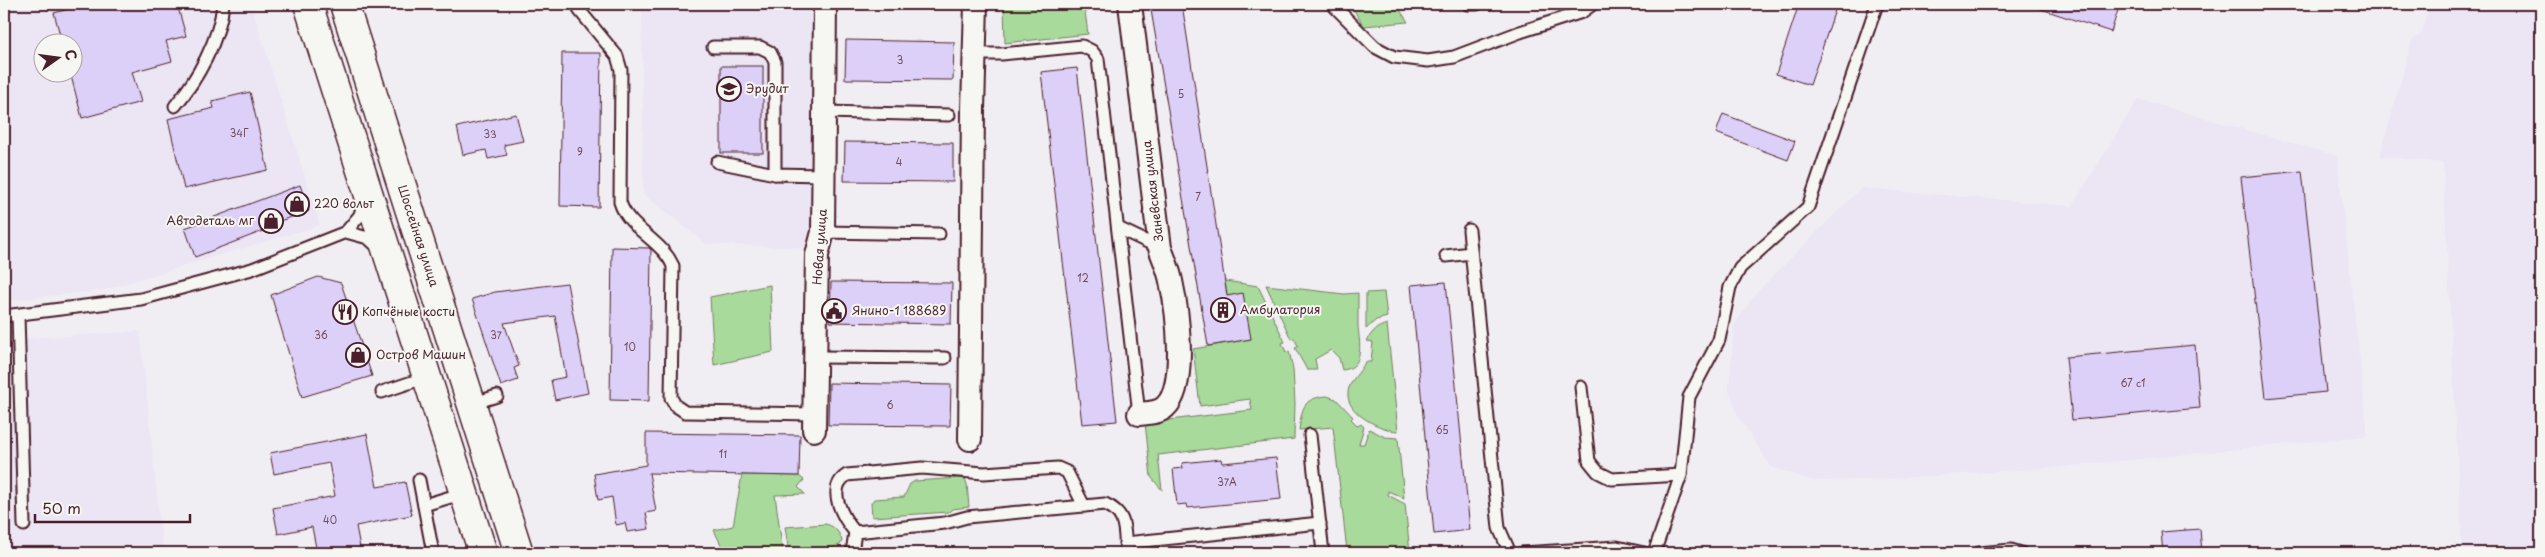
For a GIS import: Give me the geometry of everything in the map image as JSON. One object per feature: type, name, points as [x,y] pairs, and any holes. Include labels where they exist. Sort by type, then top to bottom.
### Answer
[{"type":"main road","points":[[308,4],[483,553]]},
{"type":"main road","name":"Шоссейная улица","points":[[344,4],[484,400],[519,553]]},
{"type":"street","name":"Новая улица","points":[[814,422],[817,255],[823,232],[825,4]]},
{"type":"street","points":[[970,439],[973,109],[976,4]]},
{"type":"street","name":"Заневская улица","points":[[1130,4],[1160,248],[1171,280],[1180,360],[1175,390],[1165,407],[1139,414]]},
{"type":"lane","points":[[175,106],[202,67],[222,16],[223,4]]},
{"type":"lane","points":[[578,4],[580,10],[617,56],[621,70],[620,202],[623,213],[668,255],[673,266],[672,398],[676,406],[685,412],[814,422]]},
{"type":"lane","points":[[1332,4],[1375,47],[1394,58],[1428,61],[1454,56],[1582,12],[1593,4]]},
{"type":"lane","points":[[1468,4],[1477,4]]},
{"type":"lane","points":[[1654,553],[1681,475],[1689,397],[1719,340],[1730,287],[1740,268],[1808,207],[1877,4]]},
{"type":"lane","points":[[975,54],[1002,54],[1082,46],[1092,51],[1098,59],[1139,414]]},
{"type":"lane","points":[[714,47],[760,47],[770,52],[775,62],[775,174]]},
{"type":"lane","points":[[824,112],[949,115]]},
{"type":"lane","points":[[717,162],[775,174],[823,175]]},
{"type":"lane","points":[[4,316],[141,299],[252,269],[346,232],[360,215],[367,186]]},
{"type":"lane","points":[[1118,228],[1160,248]]},
{"type":"lane","points":[[1469,230],[1498,528],[1510,553]]},
{"type":"lane","points":[[346,232],[368,238],[390,257]]},
{"type":"lane","points":[[823,232],[939,234]]},
{"type":"lane","points":[[1446,256],[1471,253]]},
{"type":"lane","points":[[18,315],[24,526]]},
{"type":"lane","points":[[815,356],[945,358]]},
{"type":"lane","points":[[382,392],[427,377]]},
{"type":"lane","points":[[1581,388],[1589,461],[1598,472],[1612,479],[1681,475]]},
{"type":"lane","points":[[1310,436],[1324,553]]},
{"type":"lane","points":[[852,553],[855,532],[845,520],[838,505],[837,487],[840,479],[847,475],[922,468],[984,473],[1058,468],[1067,472],[1084,506]]},
{"type":"lane","points":[[419,480],[433,553]]},
{"type":"lane","points":[[424,505],[464,493]]},
{"type":"lane","points":[[855,532],[945,523],[967,517],[1105,504],[1116,509],[1123,518],[1126,548],[1320,523]]},
{"type":"lane","points":[[1522,553],[1616,547],[1644,553]]},
{"type":"lane","points":[[1979,553],[2011,550],[2021,553]]},
{"type":"shaded area","points":[[23,4],[251,4],[320,225],[104,290],[4,301],[4,9]]},
{"type":"shaded area","name":"Эрудит","points":[[642,4],[816,4],[812,248],[706,244],[643,194]]},
{"type":"shaded area","points":[[2430,4],[2541,4],[2541,553],[2462,553],[2443,163],[2380,156],[2412,40],[2421,34]]},
{"type":"shaded area","points":[[2138,99],[2337,156],[2368,436],[2060,467],[1889,479],[1814,481],[1771,467],[1738,416],[1729,390],[1734,325],[1756,293],[1861,188],[2072,206]]},
{"type":"shaded area","points":[[140,331],[163,553],[4,553],[4,340]]},
{"type":"green space","points":[[1004,4],[1084,4],[1088,34],[1005,43]]},
{"type":"green space","points":[[1350,4],[1396,4],[1408,22],[1364,26]]},
{"type":"green space","points":[[1225,281],[1258,286],[1285,342],[1282,343],[1286,352],[1289,351],[1293,369],[1295,403],[1294,439],[1158,455],[1162,490],[1151,477],[1145,423],[1252,410],[1250,399],[1200,406],[1193,349],[1251,339],[1227,296]]},
{"type":"green space","points":[[770,285],[773,352],[714,365],[710,297]]},
{"type":"green space","points":[[1266,285],[1344,294],[1358,293],[1360,346],[1355,365],[1342,370],[1339,358],[1331,350],[1315,359],[1317,370],[1307,370],[1295,348],[1298,346],[1294,338],[1291,339]]},
{"type":"green space","points":[[1384,292],[1387,317],[1376,320],[1366,329],[1366,293]]},
{"type":"green space","points":[[1387,324],[1398,431],[1383,428],[1358,414],[1349,401],[1348,393],[1350,385],[1365,362],[1371,362],[1373,342],[1367,341],[1375,330]]},
{"type":"green space","points":[[1327,396],[1336,399],[1353,417],[1351,419],[1358,426],[1361,424],[1364,427],[1359,444],[1364,444],[1369,429],[1385,437],[1398,438],[1404,498],[1388,491],[1388,495],[1405,504],[1410,553],[1332,553],[1347,551],[1333,427],[1299,430],[1301,416],[1308,402],[1312,399]]},
{"type":"green space","points":[[742,475],[799,476],[804,480],[798,487],[805,494],[775,495],[783,553],[725,553],[714,530],[733,526]]},
{"type":"green space","points":[[965,479],[967,484],[969,507],[952,509],[949,512],[872,517],[871,503],[874,499],[904,497],[910,484],[915,481]]},
{"type":"green space","points":[[825,524],[833,527],[838,532],[842,541],[840,545],[828,549],[828,553],[789,553],[785,527]]},
{"type":"building","points":[[87,4],[177,4],[186,36],[166,41],[172,61],[132,72],[141,102],[82,118],[73,82],[82,82],[82,32],[59,32],[54,13]]},
{"type":"building","points":[[1150,4],[1182,4],[1227,296],[1243,293],[1251,339],[1208,346]]},
{"type":"building","points":[[1799,4],[1837,4],[1810,85],[1776,74]]},
{"type":"building","points":[[2035,4],[2120,4],[2111,32],[2035,7]]},
{"type":"building","points":[[846,40],[954,42],[953,80],[845,79]]},
{"type":"building","points":[[562,53],[601,53],[599,207],[560,206]]},
{"type":"building","points":[[721,66],[763,66],[763,153],[721,153]]},
{"type":"building","points":[[1077,68],[1117,421],[1082,424],[1041,72]]},
{"type":"building","points":[[250,92],[268,170],[184,189],[168,119],[214,108],[212,101]]},
{"type":"building","points":[[516,114],[523,141],[504,145],[507,155],[488,159],[486,150],[463,155],[457,127]]},
{"type":"building","points":[[1723,114],[1795,141],[1788,160],[1716,133]]},
{"type":"building","points":[[845,142],[953,143],[953,182],[844,181]]},
{"type":"building","points":[[2302,171],[2326,392],[2266,398],[2241,177]]},
{"type":"building","points":[[300,185],[309,211],[262,227],[263,231],[195,257],[185,228]]},
{"type":"building","points":[[612,247],[649,248],[651,250],[649,401],[610,400]]},
{"type":"building","points":[[318,277],[341,283],[372,376],[302,397],[271,295]]},
{"type":"building","points":[[831,282],[952,283],[951,324],[830,322]]},
{"type":"building","points":[[1446,282],[1470,530],[1434,534],[1411,285]]},
{"type":"building","points":[[567,283],[588,393],[555,400],[551,380],[566,377],[555,316],[504,323],[519,366],[514,368],[518,380],[501,386],[472,299],[495,292]]},
{"type":"building","points":[[2195,345],[2200,408],[2072,420],[2066,357]]},
{"type":"building","points":[[829,383],[951,385],[950,426],[828,425]]},
{"type":"building","points":[[646,433],[800,435],[799,476],[649,473],[656,511],[646,513],[649,529],[627,532],[625,523],[616,525],[612,497],[598,500],[594,474],[646,465]]},
{"type":"building","points":[[367,434],[377,487],[405,482],[412,515],[356,526],[361,553],[317,553],[312,527],[278,534],[273,508],[335,496],[329,463],[274,474],[270,453]]},
{"type":"building","points":[[1276,458],[1281,499],[1187,508],[1186,504],[1177,505],[1173,469],[1183,468],[1182,463],[1221,459],[1222,463]]},
{"type":"building","points":[[2200,529],[2202,553],[2163,553],[2161,532]]},
{"type":"place","name":"Эрудит","points":[[729,89]]},
{"type":"place","name":"220 вольт","points":[[297,204]]},
{"type":"place","name":"Автодеталь мг","points":[[271,221]]},
{"type":"place","name":"Амбулатория","points":[[1223,310]]},
{"type":"place","name":"Янино-1 188689","points":[[834,311]]},
{"type":"place","name":"Копчёные кости","points":[[345,312]]},
{"type":"place","name":"Остров Машин","points":[[358,355]]}]
